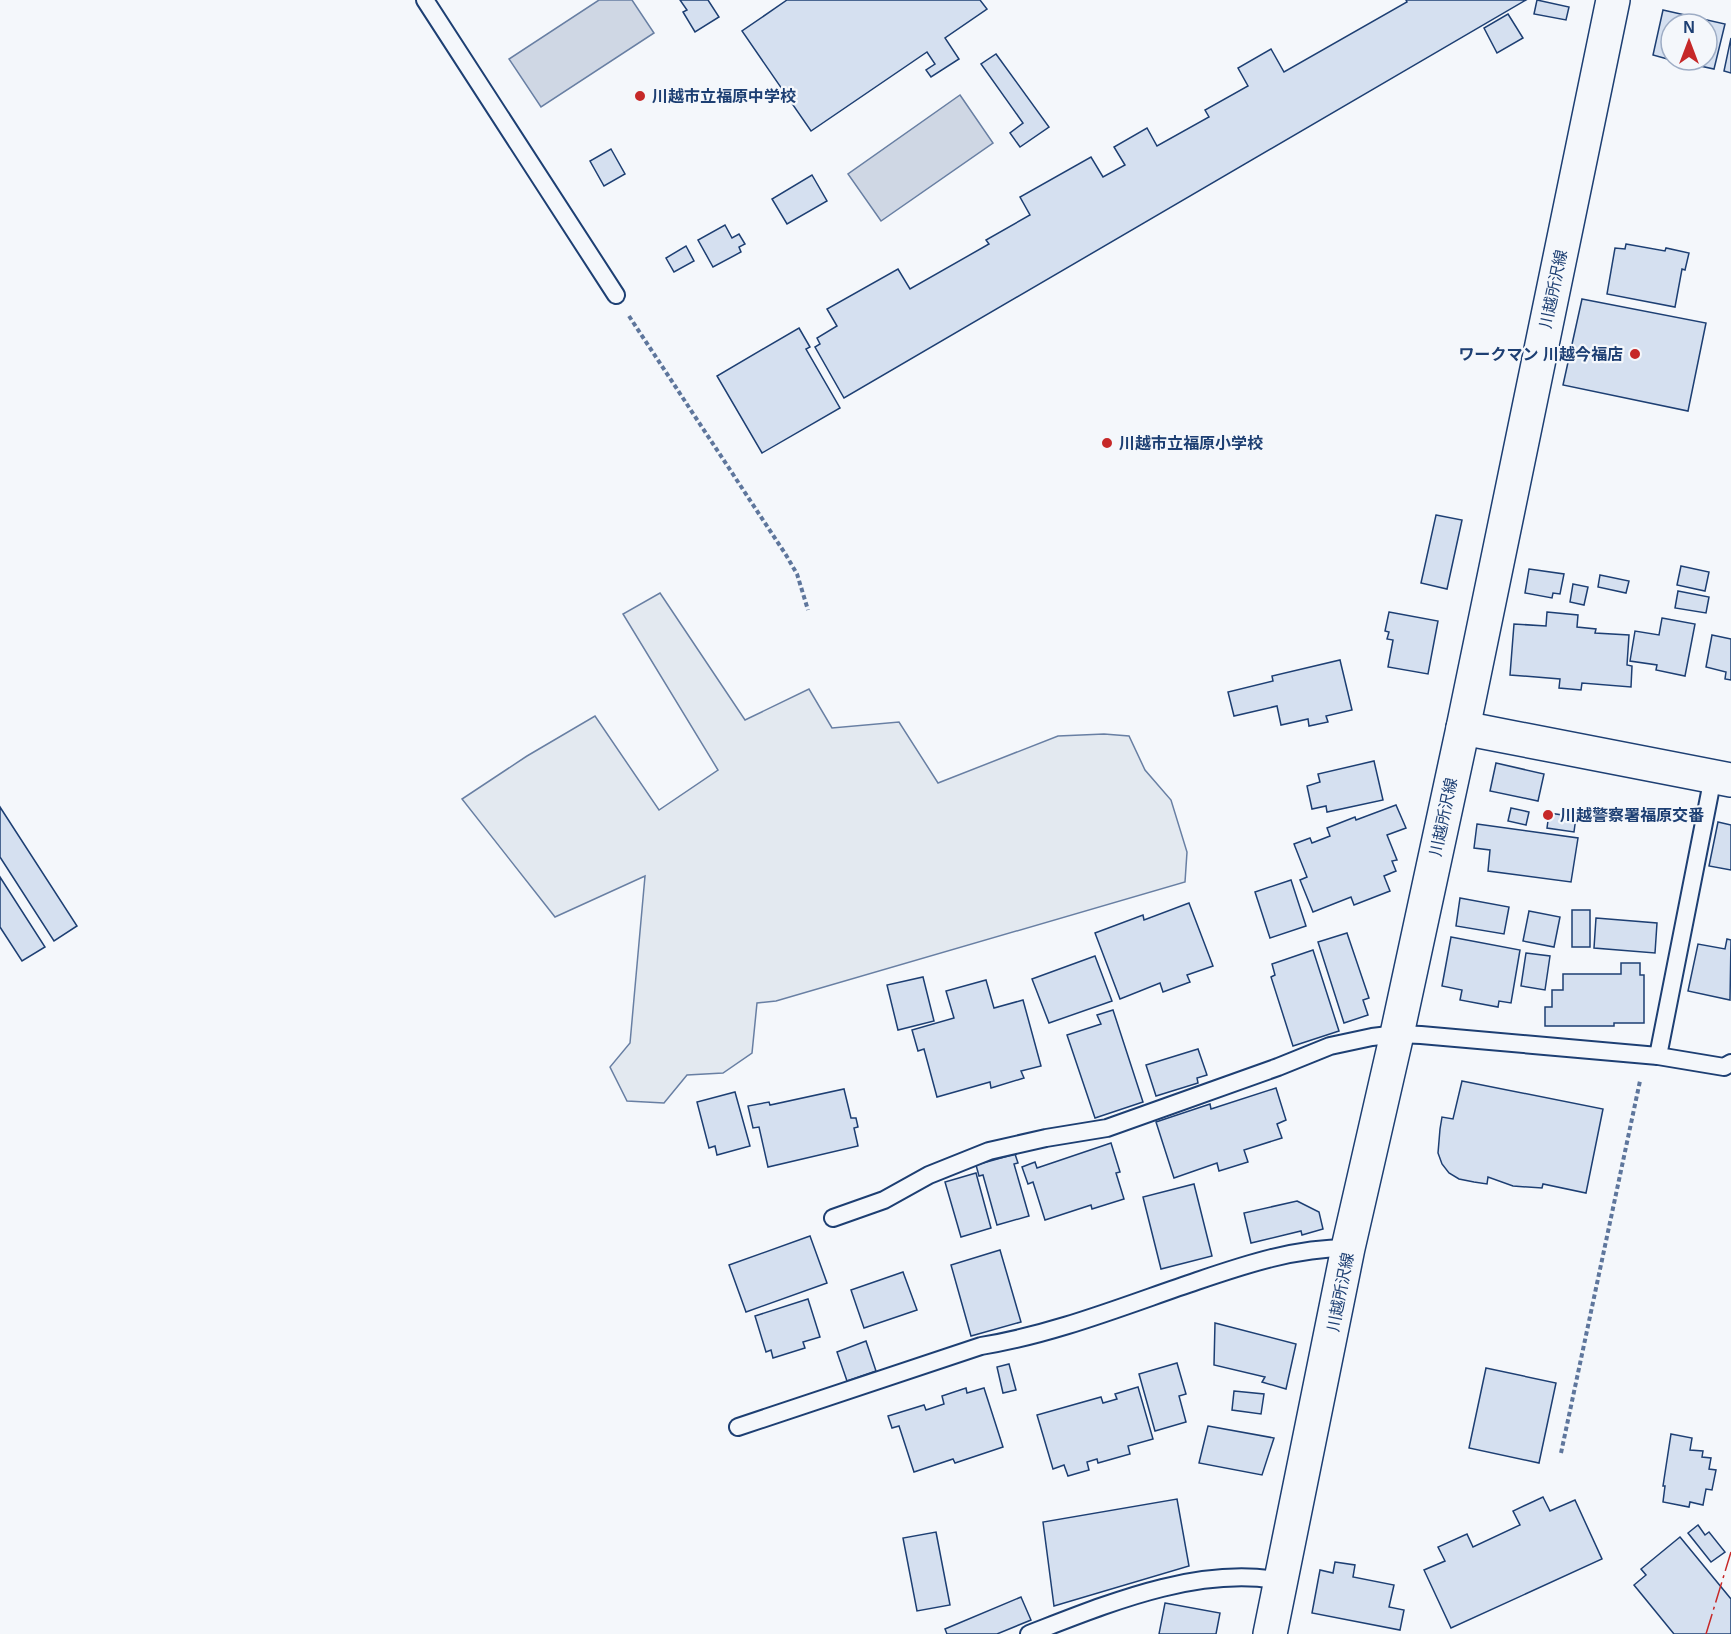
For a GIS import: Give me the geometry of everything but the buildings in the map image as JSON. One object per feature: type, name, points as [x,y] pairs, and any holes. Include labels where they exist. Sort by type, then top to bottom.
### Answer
[{"type":"main road","name":"川越所沢線","points":[[1270,1634],[1348,1248],[1463,728],[1613,0]]},
{"type":"main road","points":[[1463,728],[1722,779]]},
{"type":"lane","points":[[425,0],[615,296]]},
{"type":"lane","points":[[1651,1055],[1722,779]]},
{"type":"lane","points":[[833,1218],[884,1200],[929,1175],[989,1151],[1046,1138],[1107,1128],[1330,1047],[1372,1037],[1397,1034],[1651,1055],[1724,1067],[1731,1064]]},
{"type":"lane","points":[[738,1427],[981,1346],[1012,1341],[1063,1326],[1264,1258],[1320,1249],[1348,1248]]},
{"type":"lane","points":[[1029,1634],[1162,1587],[1212,1578],[1259,1576],[1282,1581]]},
{"type":"path","points":[[615,296],[786,555],[797,574],[808,610]]},
{"type":"path","points":[[1561,1453],[1651,1055]]},
{"type":"shaded area","points":[[599,0],[632,0],[654,33],[541,107],[509,59]]},
{"type":"shaded area","points":[[960,95],[993,143],[881,221],[848,174]]},
{"type":"shaded area","points":[[660,593],[745,720],[809,689],[832,728],[899,722],[938,783],[1058,736],[1104,734],[1129,736],[1145,770],[1171,800],[1187,852],[1185,882],[776,1001],[757,1003],[752,1053],[723,1073],[687,1075],[664,1103],[627,1101],[610,1067],[630,1043],[645,876],[555,917],[462,799],[527,756],[595,716],[659,810],[718,770],[623,614]]},
{"type":"power","points":[[1706,1634],[1731,1552]]},
{"type":"place","name":"川越市立福原中学校","points":[[640,96]]},
{"type":"place","name":"ワークマン 川越今福店","points":[[1635,354]]},
{"type":"place","name":"川越市立福原小学校","points":[[1107,443]]},
{"type":"place","name":"川越警察署福原交番","points":[[1548,815]]}]
